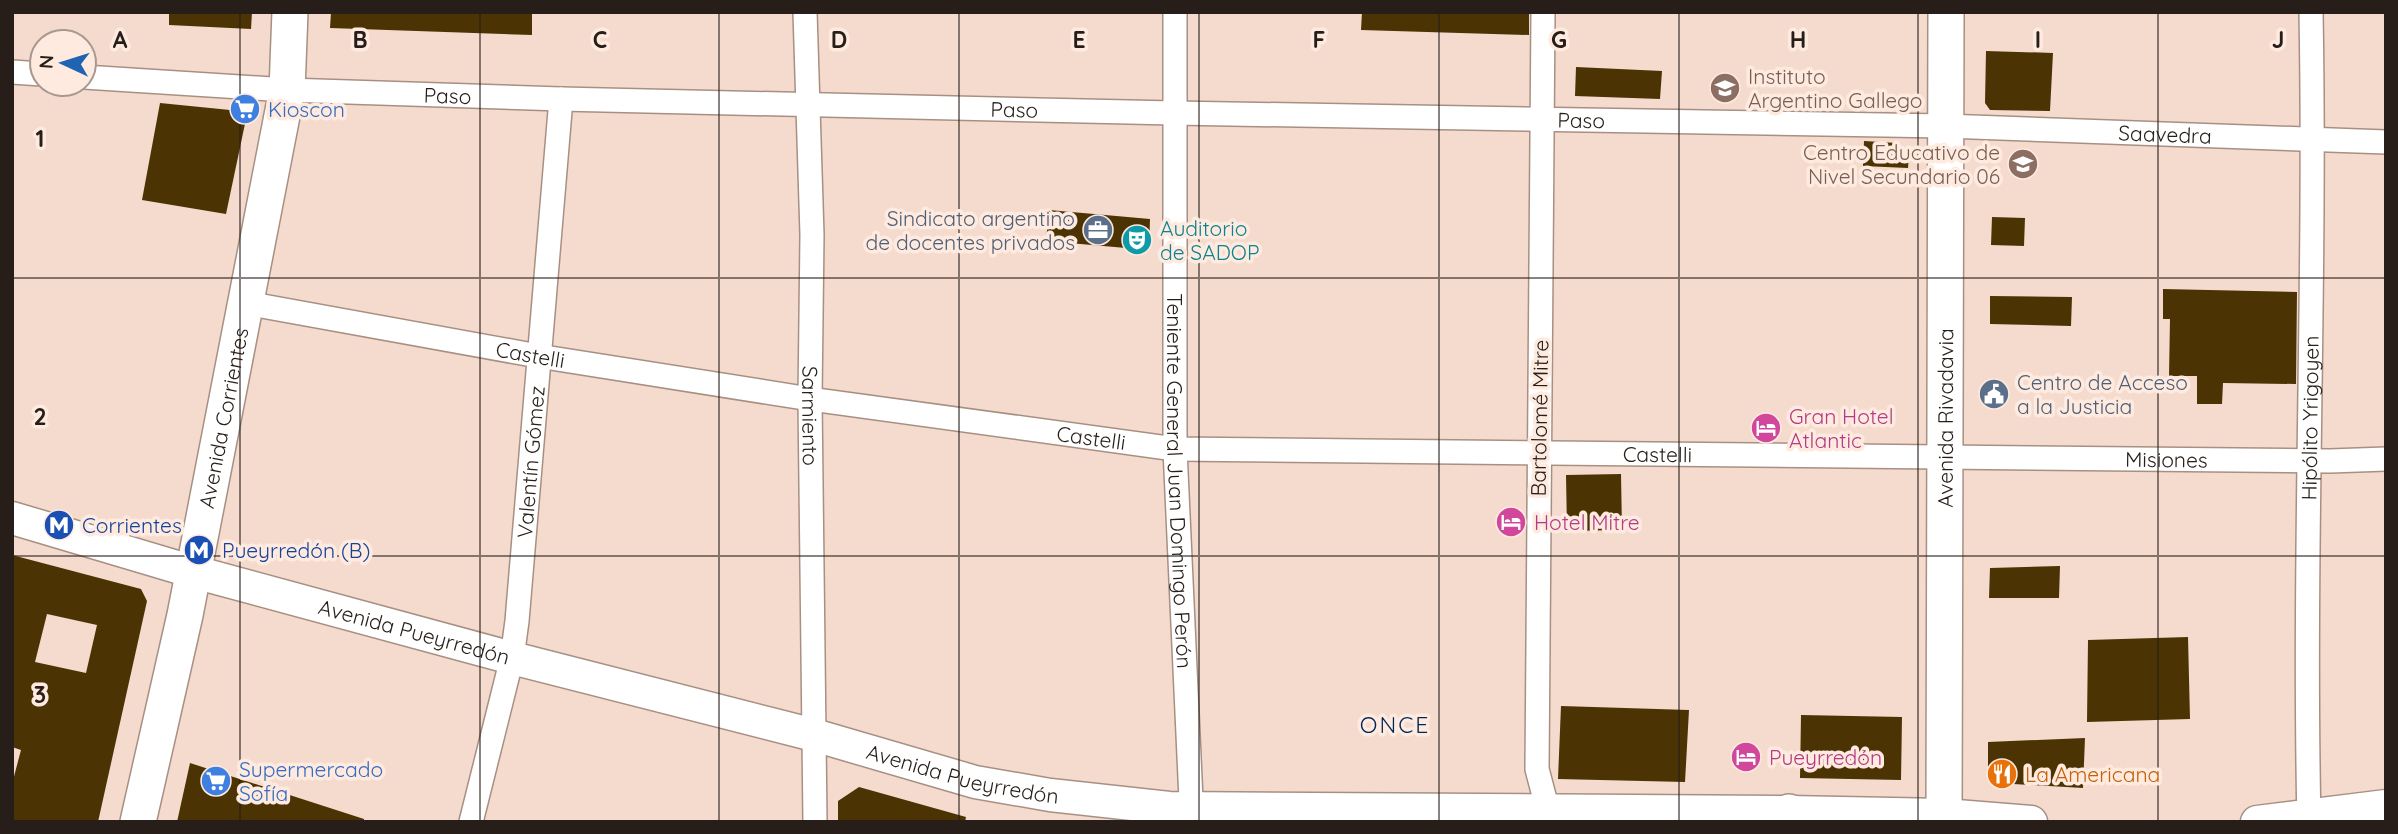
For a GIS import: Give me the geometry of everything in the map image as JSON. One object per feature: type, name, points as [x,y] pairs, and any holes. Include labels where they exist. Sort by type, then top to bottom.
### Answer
[{"type":"main road","name":"Avenida Corrientes","points":[[138,822],[194,572],[287,90],[290,12]]},
{"type":"main road","name":"Avenida Rivadavia","points":[[1944,818],[1946,12]]},
{"type":"main road","name":"Avenida Pueyrredón","points":[[12,518],[194,572],[512,658],[814,735],[911,765],[990,785],[1192,815],[1944,818],[2031,822]]},
{"type":"main road","points":[[2257,822],[2309,819],[2386,806]]},
{"type":"street","name":"Sarmiento","points":[[805,12],[811,235],[810,400],[815,822]]},
{"type":"street","name":"Teniente General Juan Domingo Perón","points":[[1175,12],[1175,449],[1192,815]]},
{"type":"street","name":"Bartolomé Mitre","points":[[1543,12],[1537,769],[1549,817]]},
{"type":"street","name":"Hipólito Yrigoyen","points":[[2309,819],[2308,461],[2313,139],[2311,12]]},
{"type":"street","name":"Paso","points":[[98,78],[287,90],[561,99],[1945,126]]},
{"type":"street","name":"Valentín Gómez","points":[[471,822],[512,658],[517,621],[561,99]]},
{"type":"street","name":"Saavedra","points":[[1945,126],[2386,142]]},
{"type":"street","name":"Castelli","points":[[246,303],[538,356],[810,400],[1175,449],[1945,458]]},
{"type":"street","name":"Misiones","points":[[1945,458],[2308,461],[2386,459]]},
{"type":"building","points":[[169,12],[252,12],[251,29],[169,25]]},
{"type":"building","points":[[331,12],[532,12],[532,35],[330,28]]},
{"type":"building","points":[[1362,12],[1529,12],[1529,35],[1361,30]]},
{"type":"building","points":[[1986,51],[2053,53],[2050,111],[1990,110],[1985,103]]},
{"type":"building","points":[[1576,67],[1662,71],[1660,99],[1575,96]]},
{"type":"building","points":[[160,103],[240,111],[246,119],[226,214],[142,200]]},
{"type":"building","points":[[1864,141],[1897,143],[1909,154],[1908,168],[1863,166]]},
{"type":"building","name":"Sindicato argentino de docentes privados","points":[[1049,210],[1150,219],[1149,250],[1046,241]]},
{"type":"building","points":[[1992,217],[2025,218],[2024,246],[1991,245]]},
{"type":"building","points":[[2163,289],[2297,292],[2296,384],[2223,383],[2222,404],[2197,404],[2197,376],[2169,376],[2170,319],[2163,319]]},
{"type":"building","points":[[1990,296],[2072,297],[2071,326],[1990,324]]},
{"type":"building","points":[[1621,474],[1622,530],[1567,531],[1566,475]]},
{"type":"building","points":[[12,555],[141,589],[147,601],[98,822],[12,822],[12,784],[21,750],[12,747]],"holes":[[[47,614],[97,625],[86,673],[35,662]]]},
{"type":"building","points":[[2060,566],[2059,598],[1989,598],[1990,568]]},
{"type":"building","points":[[2188,637],[2190,719],[2087,722],[2088,640]]},
{"type":"building","points":[[1561,706],[1689,710],[1685,782],[1558,779]]},
{"type":"building","points":[[1801,715],[1902,717],[1901,780],[1800,778]]},
{"type":"building","points":[[2085,738],[2083,788],[1997,783],[1988,777],[1988,742]]},
{"type":"building","name":"Supermercado Sofía","points":[[190,763],[364,819],[364,822],[177,822]]},
{"type":"building","points":[[859,787],[966,817],[965,822],[838,822],[838,801]]},
{"type":"place","name":"Instituto Argentino Gallego","points":[[1725,88]]},
{"type":"place","name":"Kioscon","points":[[245,109]]},
{"type":"place","name":"Centro Educativo de Nivel Secundario 06","points":[[2023,164]]},
{"type":"place","name":"Sindicato argentino de docentes privados","points":[[1098,230]]},
{"type":"place","name":"Auditorio de SADOP","points":[[1137,240]]},
{"type":"place","name":"Centro de Acceso a la Justicia","points":[[1994,394]]},
{"type":"place","name":"Gran Hotel Atlantic","points":[[1766,428]]},
{"type":"place","name":"Hotel Mitre","points":[[1511,522]]},
{"type":"place","name":"Corrientes","points":[[59,525]]},
{"type":"place","name":"Pueyrredón (B)","points":[[199,550]]},
{"type":"place","name":"Pueyrredón","points":[[1746,757]]},
{"type":"place","name":"La Americana","points":[[2002,774]]},
{"type":"place","name":"Supermercado Sofía","points":[[216,781]]},
{"type":"district","name":"ONCE","points":[[1395,724]]}]
